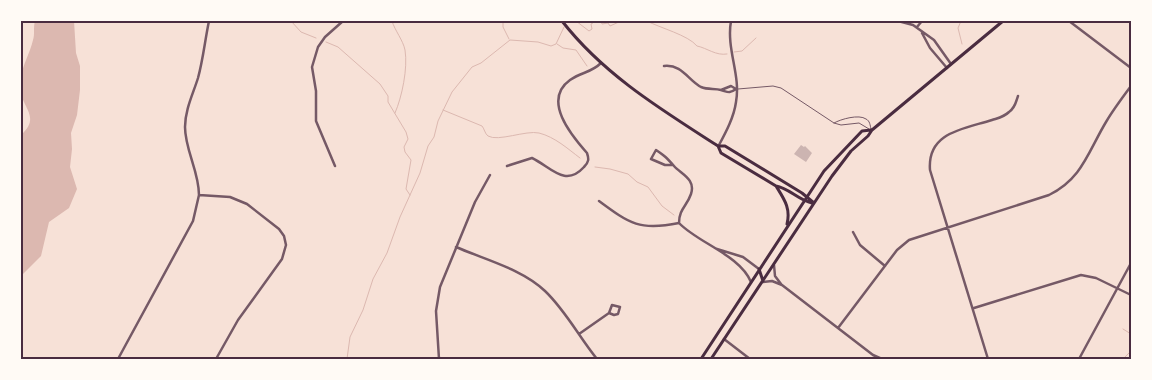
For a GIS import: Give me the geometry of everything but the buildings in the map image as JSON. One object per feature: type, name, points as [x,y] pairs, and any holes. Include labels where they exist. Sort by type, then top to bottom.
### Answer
[{"type":"main road","points":[[562,21],[601,63],[646,99],[718,146],[724,146],[732,150],[807,196],[814,203]]},
{"type":"main road","points":[[711,359],[814,203],[851,151],[872,130],[1003,21]]},
{"type":"main road","points":[[701,359],[824,171],[862,131],[872,130]]},
{"type":"main road","points":[[718,146],[721,153],[776,186],[804,201],[814,203]]},
{"type":"main road","points":[[776,186],[787,203],[789,214],[787,226]]},
{"type":"main road","points":[[759,269],[762,272],[763,282]]},
{"type":"street","points":[[118,359],[193,220],[199,195],[197,176],[187,142],[185,125],[201,66],[209,21]]},
{"type":"street","points":[[335,166],[316,121],[316,91],[312,68],[318,47],[325,37],[343,21]]},
{"type":"street","points":[[718,146],[731,120],[736,102],[729,40],[731,21]]},
{"type":"street","points":[[898,21],[917,27],[938,44],[951,64]]},
{"type":"street","points":[[917,27],[922,21]]},
{"type":"street","points":[[1068,21],[1131,68]]},
{"type":"street","points":[[922,32],[930,48],[947,68]]},
{"type":"street","points":[[507,166],[532,158],[555,173],[565,176],[578,173],[588,163],[587,153],[559,114],[558,101],[562,88],[568,82],[592,71],[601,63]]},
{"type":"street","points":[[664,66],[677,68],[705,89],[731,92],[736,89]]},
{"type":"street","points":[[838,328],[884,266],[897,250],[909,240],[1049,195],[1066,185],[1080,170],[1106,123],[1131,86]]},
{"type":"street","points":[[988,359],[930,170],[930,159],[933,149],[940,139],[951,133],[1005,115],[1014,108],[1018,96]]},
{"type":"street","points":[[673,166],[671,160],[656,150],[651,159],[673,166],[686,176],[692,187],[691,195],[681,212],[679,223]]},
{"type":"street","points":[[439,359],[437,299],[442,280],[475,202],[490,175]]},
{"type":"street","points":[[199,195],[230,197],[247,204],[279,229],[284,236],[286,245],[282,259],[238,320],[216,359]]},
{"type":"street","points":[[599,201],[624,220],[639,225],[657,228],[679,223],[711,247],[724,254],[745,272],[750,282]]},
{"type":"street","points":[[854,232],[860,245],[884,266]]},
{"type":"street","points":[[456,247],[519,273],[536,284],[553,299],[597,359]]},
{"type":"street","points":[[711,247],[743,257],[759,269]]},
{"type":"street","points":[[1079,359],[1131,262]]},
{"type":"street","points":[[774,265],[775,276],[782,285],[873,355],[882,359]]},
{"type":"street","points":[[973,308],[1074,276],[1092,277],[1131,294]]},
{"type":"street","points":[[763,282],[772,281],[782,285]]},
{"type":"street","points":[[578,334],[609,313],[610,306],[620,307],[618,314],[609,313]]},
{"type":"street","points":[[724,339],[750,359]]},
{"type":"lane","points":[[736,89],[773,86],[784,89],[834,123],[841,125],[859,123],[872,130]]},
{"type":"lane","points":[[834,123],[865,118],[869,121],[872,130]]},
{"type":"shaded area","points":[[35,21],[74,21],[76,53],[80,66],[80,90],[77,115],[71,133],[70,167],[77,189],[69,208],[49,222],[41,256],[21,276],[21,135],[27,129],[30,118],[21,93],[21,77],[34,38]]},
{"type":"waterway","points":[[291,21],[301,32],[316,38]]},
{"type":"waterway","points":[[392,21],[404,46],[406,57],[404,82],[395,113]]},
{"type":"waterway","points":[[503,21],[503,27],[509,39]]},
{"type":"waterway","points":[[576,21],[589,31],[592,29],[591,24],[596,21]]},
{"type":"waterway","points":[[601,21],[602,24],[608,23],[610,26],[621,21]]},
{"type":"waterway","points":[[647,21],[681,35],[697,46],[715,53],[727,54]]},
{"type":"waterway","points":[[961,21],[958,28],[962,44]]},
{"type":"waterway","points":[[347,359],[350,337],[363,310],[373,279],[387,253],[400,217],[420,173],[428,146],[434,137],[438,121],[452,92],[472,67],[481,63],[510,40],[538,42],[551,46],[556,44],[564,27]]},
{"type":"waterway","points":[[734,52],[742,51],[756,38]]},
{"type":"waterway","points":[[326,42],[338,47],[380,84],[388,96],[388,102],[406,132],[408,139],[404,147],[411,160],[406,189],[410,195]]},
{"type":"waterway","points":[[557,44],[563,48],[576,50],[587,66]]},
{"type":"waterway","points":[[443,110],[482,126],[488,136],[498,138],[527,133],[545,135],[580,158]]},
{"type":"waterway","points":[[595,167],[628,174],[637,182],[648,187],[662,206],[674,215]]},
{"type":"waterway","points":[[1123,329],[1131,334]]},
{"type":"waterway","points":[[1123,359],[1131,351]]}]
